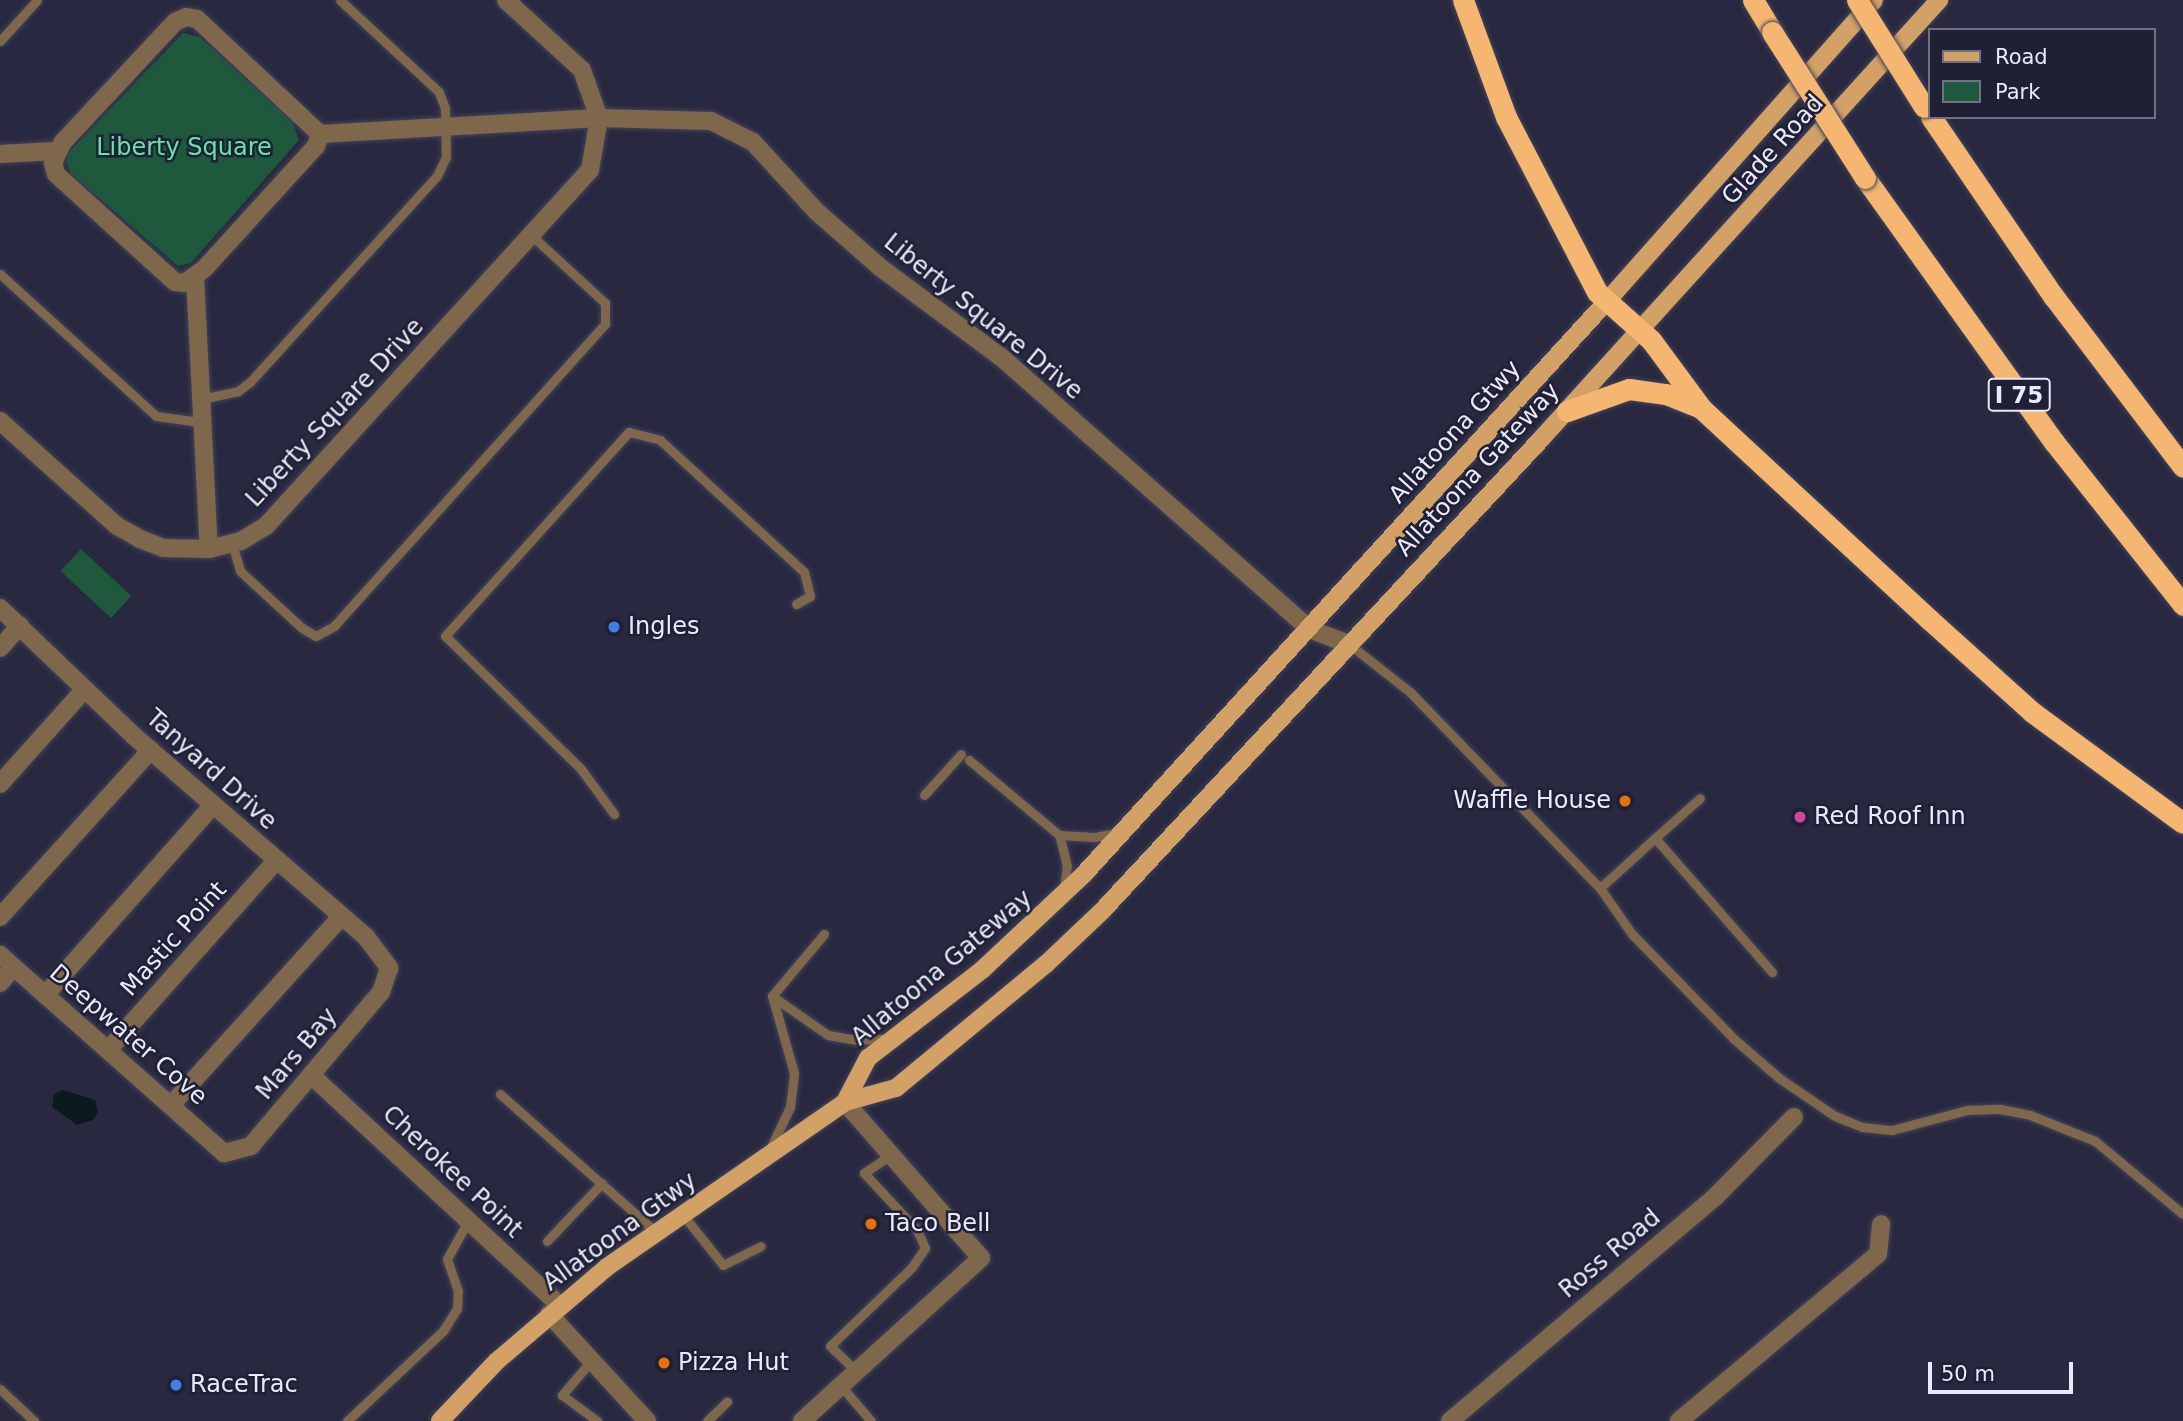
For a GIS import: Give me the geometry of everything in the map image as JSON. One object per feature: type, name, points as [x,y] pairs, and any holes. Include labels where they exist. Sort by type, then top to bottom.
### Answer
[{"type":"highway","points":[[1463,0],[1506,117],[1588,282],[1641,330],[1702,409],[2032,712],[2183,823]]},
{"type":"highway","name":"I 75","points":[[1752,0],[1865,178],[2054,442],[2183,605]]},
{"type":"highway","points":[[1857,0],[1927,111]]},
{"type":"highway","points":[[1932,119],[2054,297],[2183,467]]},
{"type":"highway","points":[[1566,411],[1629,389],[1666,394],[1702,409]]},
{"type":"main road","name":"Glade Road","points":[[1607,301],[1874,0]]},
{"type":"main road","name":"Glade Road","points":[[1641,330],[1939,0]]},
{"type":"main road","name":"Allatoona Gtwy","points":[[1339,595],[1607,301]]},
{"type":"main road","name":"Allatoona Gateway","points":[[845,1102],[896,1088],[992,1011],[1102,911],[1641,330]]},
{"type":"main road","name":"Allatoona Gateway","points":[[845,1102],[867,1058],[983,970],[1062,898],[1339,595]]},
{"type":"main road","name":"Allatoona Gtwy","points":[[440,1421],[554,1309],[657,1233],[845,1102]]},
{"type":"street","name":"Liberty Square Drive","points":[[0,421],[117,526],[163,548],[209,549],[232,544],[265,526],[590,170],[598,118],[582,70],[506,0]]},
{"type":"street","points":[[0,154],[55,151],[186,8],[320,134],[598,118]]},
{"type":"street","name":"Liberty Square Drive","points":[[598,118],[711,121],[753,142],[825,219],[881,268],[1001,357],[1309,629],[1349,644]]},
{"type":"street","points":[[55,151],[56,174],[174,282],[195,276],[316,146],[320,134]]},
{"type":"street","points":[[195,276],[200,422],[209,549]]},
{"type":"street","name":"Tanyard Drive","points":[[0,608],[151,750],[379,951],[389,968]]},
{"type":"street","points":[[0,648],[20,626]]},
{"type":"street","points":[[0,784],[85,689]]},
{"type":"street","points":[[0,917],[151,750]]},
{"type":"street","points":[[45,995],[214,805]]},
{"type":"street","name":"Mastic Point","points":[[108,1050],[276,861]]},
{"type":"street","points":[[171,1105],[341,917]]},
{"type":"street","name":"Deepwater Cove","points":[[0,955],[224,1153]]},
{"type":"street","points":[[0,983],[14,967]]},
{"type":"street","name":"Mars Bay","points":[[224,1153],[251,1146],[382,992],[389,968]]},
{"type":"street","name":"Cherokee Point","points":[[311,1075],[468,1220],[554,1309],[591,1362],[647,1421]]},
{"type":"street","points":[[802,1421],[981,1258],[845,1102]]},
{"type":"street","name":"Ross Road","points":[[1450,1421],[1716,1196],[1794,1117]]},
{"type":"street","points":[[1679,1421],[1878,1254],[1881,1224]]},
{"type":"lane","points":[[0,41],[37,0]]},
{"type":"lane","points":[[199,400],[238,391],[250,382],[437,176],[446,157],[445,108],[434,85],[340,0]]},
{"type":"lane","points":[[232,544],[240,571],[302,628],[316,636],[329,631],[605,324],[605,303],[531,235]]},
{"type":"lane","points":[[0,274],[156,416],[200,422]]},
{"type":"lane","points":[[614,814],[581,769],[446,635],[629,432],[660,440],[804,572],[810,596],[796,604]]},
{"type":"lane","points":[[1349,644],[1410,692],[1600,888],[1632,934],[1715,1020],[1779,1078],[1828,1112],[1863,1127],[1892,1129],[1967,1110],[2000,1109],[2030,1115],[2095,1141],[2183,1214]]},
{"type":"lane","points":[[924,795],[965,757],[1059,835],[1095,837],[1125,830]]},
{"type":"lane","points":[[1600,888],[1700,798]]},
{"type":"lane","points":[[1059,835],[1066,866],[1062,898]]},
{"type":"lane","points":[[1655,838],[1772,972]]},
{"type":"lane","points":[[772,996],[824,934]]},
{"type":"lane","points":[[772,996],[828,1035],[857,1040],[895,1037]]},
{"type":"lane","points":[[766,1157],[790,1107],[793,1073],[772,996]]},
{"type":"lane","points":[[500,1094],[657,1233]]},
{"type":"lane","points":[[856,1372],[830,1346],[912,1267],[925,1248],[917,1230],[864,1173],[891,1154]]},
{"type":"lane","points":[[547,1241],[602,1183]]},
{"type":"lane","points":[[683,1215],[723,1265],[761,1246]]},
{"type":"lane","points":[[347,1421],[443,1331],[457,1308],[458,1290],[447,1259],[468,1220]]},
{"type":"lane","points":[[591,1362],[562,1395],[597,1421]]},
{"type":"lane","points":[[841,1386],[871,1421]]},
{"type":"lane","points":[[0,1389],[34,1421]]},
{"type":"lane","points":[[707,1421],[727,1402]]},
{"type":"green space","name":"Liberty Square","points":[[183,33],[200,37],[292,121],[299,140],[191,263],[178,266],[71,174],[66,162],[69,152]]},
{"type":"green space","points":[[81,549],[131,596],[111,618],[61,571]]},
{"type":"shaded area","points":[[63,1090],[95,1100],[98,1112],[93,1120],[77,1125],[52,1107],[54,1094]]},
{"type":"place","name":"Ingles","points":[[614,627]]},
{"type":"place","name":"Waffle House","points":[[1625,801]]},
{"type":"place","name":"Red Roof Inn","points":[[1800,817]]},
{"type":"place","name":"Taco Bell","points":[[871,1224]]},
{"type":"place","name":"Pizza Hut","points":[[664,1363]]},
{"type":"place","name":"RaceTrac","points":[[176,1385]]}]
